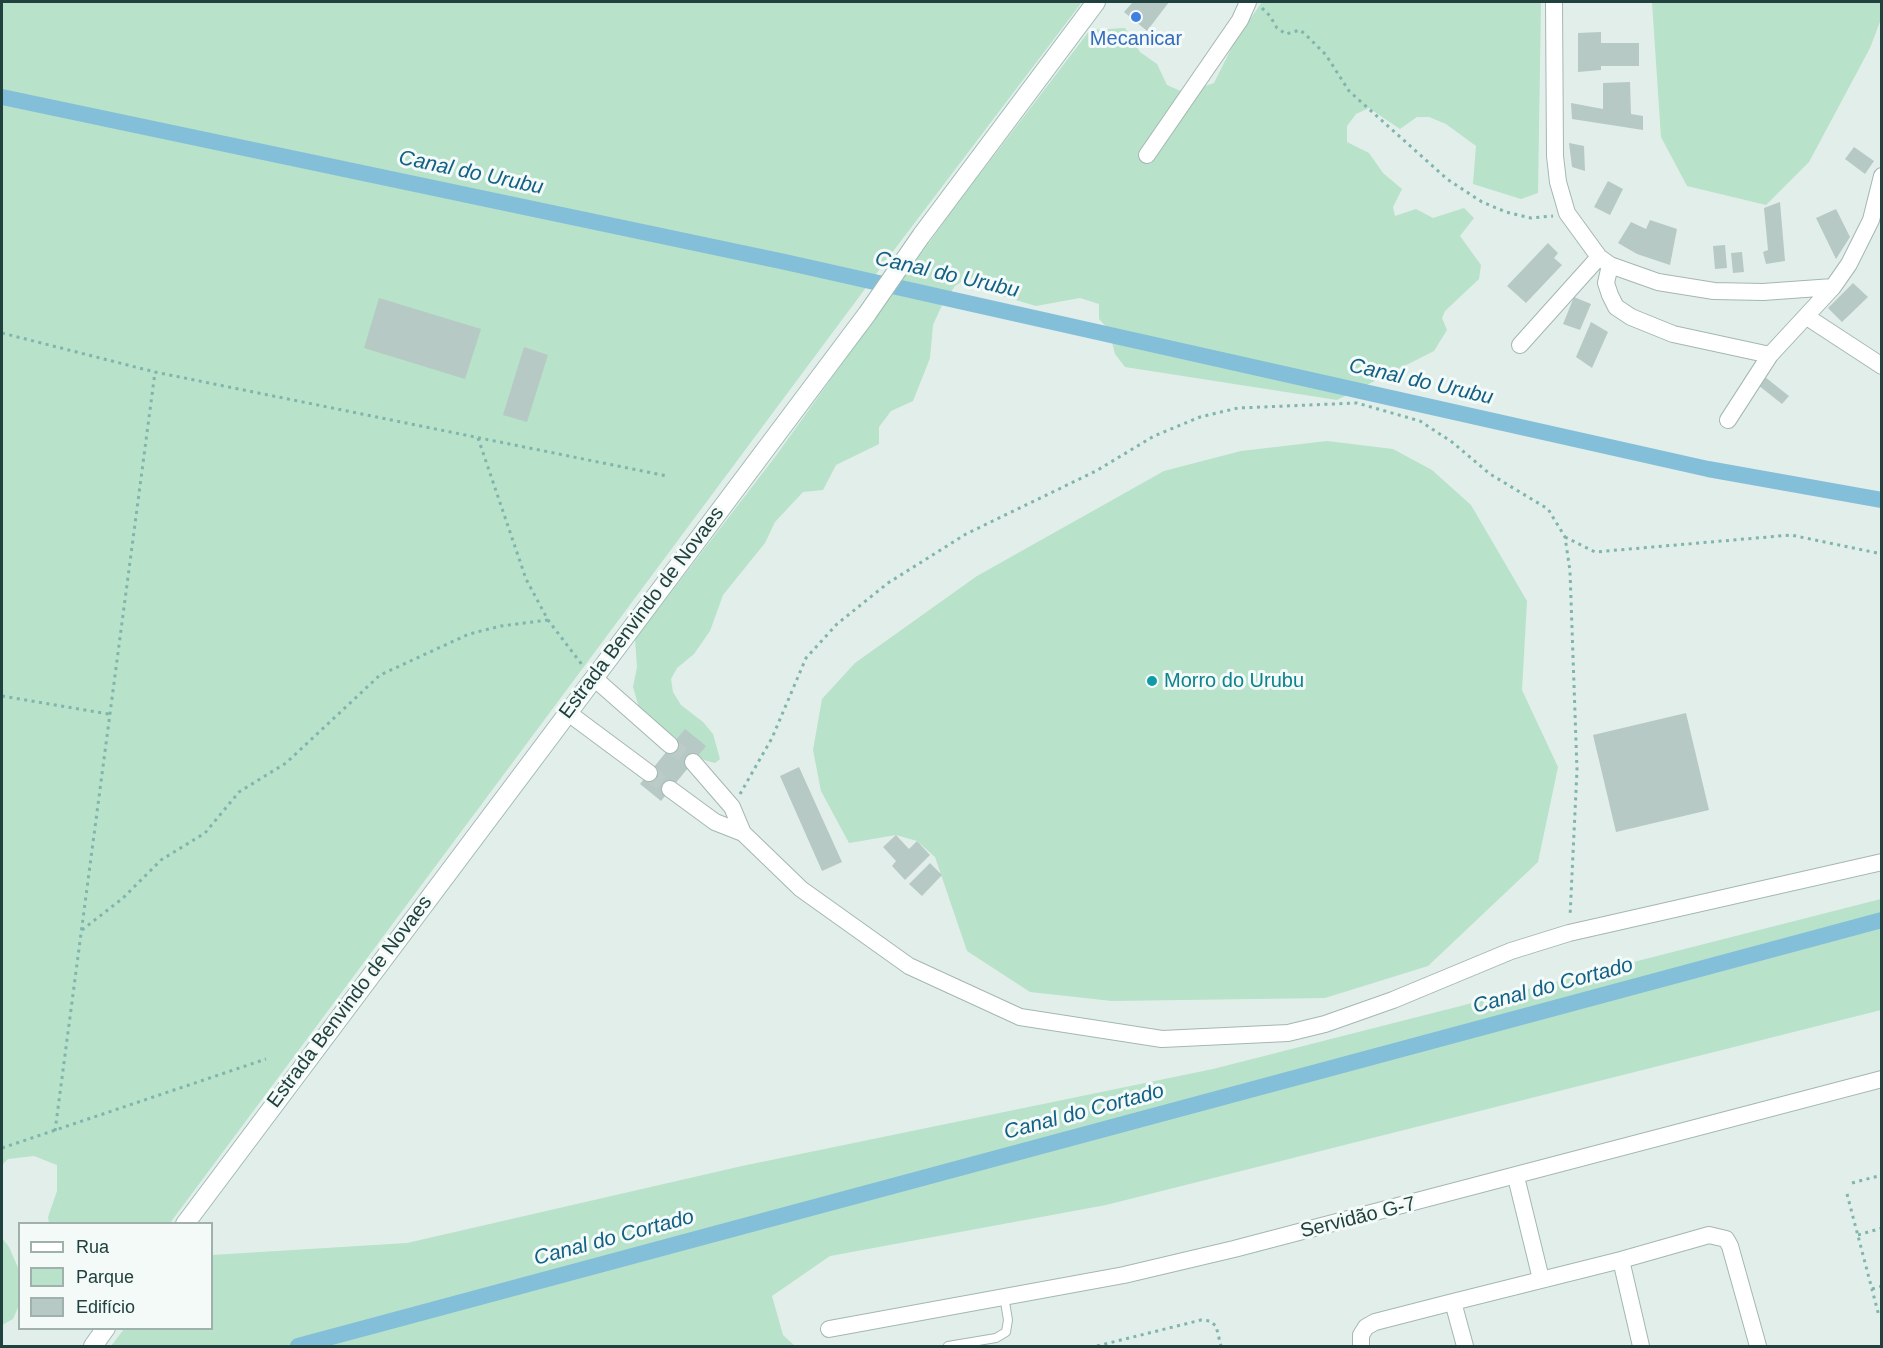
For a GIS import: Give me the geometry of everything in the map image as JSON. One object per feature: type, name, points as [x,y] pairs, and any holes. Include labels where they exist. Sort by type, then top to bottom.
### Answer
[{"type":"street","name":"Estrada Benvindo de Novaes","points":[[186,1222],[867,314],[921,236],[1096,2]]},
{"type":"street","points":[[1147,155],[1240,20],[1248,2]]},
{"type":"street","points":[[1554,2],[1555,156],[1566,213],[1604,261],[1658,282],[1714,291],[1763,292],[1833,287]]},
{"type":"street","points":[[1728,420],[1770,354],[1807,318],[1833,287],[1876,223],[1881,177]]},
{"type":"street","points":[[1520,345],[1604,261]]},
{"type":"street","points":[[1604,261],[1610,296],[1616,307],[1631,317],[1673,334],[1770,354]]},
{"type":"street","points":[[1807,318],[1881,366]]},
{"type":"street","points":[[594,678],[670,745]]},
{"type":"street","points":[[567,712],[649,773]]},
{"type":"street","points":[[693,762],[732,807],[743,833]]},
{"type":"street","points":[[670,789],[715,822],[743,833],[801,889],[909,966],[1020,1017],[1162,1039],[1288,1033],[1325,1024],[1393,1000],[1511,951],[1569,933],[1881,862]]},
{"type":"street","name":"Servidão G-7","points":[[829,1329],[1124,1275],[1234,1250],[1881,1079]]},
{"type":"street","points":[[1516,1177],[1540,1279]]},
{"type":"street","points":[[1361,1347],[1361,1335],[1366,1327],[1375,1322],[1621,1260],[1709,1235],[1726,1239],[1758,1347]]},
{"type":"street","points":[[1621,1260],[1641,1347]]},
{"type":"street","points":[[1453,1302],[1465,1347]]},
{"type":"street","points":[[93,1347],[105,1330]]},
{"type":"lane","points":[[948,1347],[996,1338],[1006,1332],[1008,1320],[1004,1296]]},
{"type":"path","points":[[1255,2],[1270,16],[1277,28],[1286,34],[1300,30],[1307,36],[1326,55],[1348,91],[1447,180],[1482,202],[1506,212],[1531,218],[1566,213]]},
{"type":"path","points":[[2,333],[155,372],[667,476]]},
{"type":"path","points":[[55,1131],[155,372]]},
{"type":"path","points":[[732,807],[772,738],[806,658],[837,624],[888,583],[966,534],[1096,471],[1154,436],[1200,417],[1238,408],[1357,403],[1420,422],[1452,442],[1490,474],[1548,508],[1565,537],[1570,571],[1577,770],[1569,933]]},
{"type":"path","points":[[478,438],[526,579],[548,620],[573,656],[594,678]]},
{"type":"path","points":[[1565,537],[1596,552],[1791,535],[1881,554]]},
{"type":"path","points":[[81,932],[123,898],[161,860],[205,833],[239,792],[286,763],[380,675],[469,634],[501,626],[548,620]]},
{"type":"path","points":[[2,696],[110,714]]},
{"type":"path","points":[[2,1148],[266,1059]]},
{"type":"path","points":[[1852,1183],[1881,1175]]},
{"type":"path","points":[[1847,1194],[1879,1316]]},
{"type":"path","points":[[1858,1234],[1881,1228]]},
{"type":"path","points":[[1872,1289],[1881,1286]]},
{"type":"path","points":[[1097,1347],[1201,1320],[1210,1320],[1216,1326],[1221,1347]]},
{"type":"green space","points":[[2,2],[1082,2],[885,262],[171,1222],[49,1222],[48,1217],[57,1191],[57,1165],[34,1156],[8,1159],[2,1165]]},
{"type":"green space","points":[[1262,2],[1541,2],[1538,193],[1521,199],[1473,184],[1476,146],[1446,124],[1429,117],[1417,117],[1400,129],[1369,108],[1356,114],[1347,126],[1347,142],[1369,153],[1383,173],[1402,189],[1393,207],[1395,216],[1416,209],[1433,218],[1464,208],[1474,218],[1460,236],[1481,265],[1479,279],[1445,311],[1442,318],[1447,330],[1434,351],[1337,400],[1125,367],[1115,354],[1109,330],[1099,319],[1099,304],[1080,298],[1036,306],[979,289],[970,276],[955,286],[942,305],[933,325],[930,358],[913,401],[891,411],[879,427],[879,444],[836,465],[823,490],[803,492],[775,522],[765,543],[723,595],[710,631],[694,654],[677,668],[671,679],[673,692],[681,705],[703,722],[713,734],[720,759],[715,763],[704,760],[640,711],[633,687],[637,667],[635,639],[775,457],[954,208],[1090,30],[1125,28],[1140,52],[1157,64],[1167,85],[1185,93],[1214,83],[1236,39]]},
{"type":"green space","points":[[1652,2],[1881,2],[1881,19],[1870,48],[1809,162],[1766,205],[1687,186],[1661,137]]},
{"type":"green space","points":[[1327,441],[1393,449],[1432,470],[1471,505],[1527,601],[1522,690],[1558,767],[1538,862],[1428,966],[1325,998],[1112,1001],[1030,992],[967,951],[935,857],[917,841],[896,835],[849,843],[821,791],[813,750],[822,699],[855,663],[977,576],[1164,471],[1241,451]]},
{"type":"green space","points":[[1881,899],[1881,1010],[1106,1205],[830,1256],[772,1296],[783,1335],[795,1346],[111,1346],[123,1330],[213,1330],[213,1255],[407,1243],[742,1166],[1213,1069]]},
{"type":"green space","points":[[2,1238],[9,1247],[18,1268],[18,1308],[13,1319],[2,1325]]},
{"type":"building","points":[[1133,2],[1169,2],[1147,31],[1124,12]]},
{"type":"building","points":[[1601,32],[1601,43],[1639,43],[1639,66],[1601,66],[1601,70],[1578,72],[1578,33]]},
{"type":"building","points":[[1630,82],[1631,114],[1643,116],[1643,130],[1572,119],[1571,103],[1603,109],[1603,83]]},
{"type":"building","points":[[1569,143],[1584,146],[1585,171],[1572,167]]},
{"type":"building","points":[[1854,147],[1874,161],[1865,174],[1845,159]]},
{"type":"building","points":[[1608,181],[1623,189],[1610,215],[1594,207]]},
{"type":"building","points":[[1780,202],[1785,261],[1766,264],[1763,252],[1768,250],[1764,208]]},
{"type":"building","points":[[1836,209],[1850,237],[1836,259],[1816,218]]},
{"type":"building","points":[[1650,220],[1677,229],[1670,265],[1637,254],[1618,243],[1631,222],[1646,229]]},
{"type":"building","points":[[1548,243],[1558,253],[1554,258],[1562,265],[1526,303],[1507,286]]},
{"type":"building","points":[[1725,245],[1727,268],[1715,269],[1713,246]]},
{"type":"building","points":[[1742,252],[1744,272],[1733,273],[1731,253]]},
{"type":"building","points":[[1853,283],[1868,297],[1842,322],[1828,308]]},
{"type":"building","points":[[1574,297],[1591,304],[1580,330],[1563,324]]},
{"type":"building","points":[[379,298],[481,329],[465,379],[364,348]]},
{"type":"building","points":[[1591,322],[1608,332],[1592,368],[1576,357]]},
{"type":"building","points":[[524,347],[548,355],[527,422],[503,415]]},
{"type":"building","points":[[1765,377],[1789,396],[1782,404],[1758,385]]},
{"type":"building","points":[[1686,713],[1709,810],[1616,832],[1593,735]]},
{"type":"building","points":[[685,729],[706,746],[661,801],[640,784]]},
{"type":"building","points":[[799,767],[842,862],[822,871],[780,776]]},
{"type":"building","points":[[896,835],[909,849],[917,841],[930,855],[905,880],[892,866],[896,861],[883,847]]},
{"type":"building","points":[[930,863],[942,875],[922,896],[909,884]]},
{"type":"waterway","name":"Canal do Urubu","points":[[2,97],[785,262],[1708,469],[1882,500]]},
{"type":"waterway","name":"Canal do Cortado","points":[[298,1346],[1882,920]]},
{"type":"tunnel","points":[[670,745],[693,762]]},
{"type":"tunnel","points":[[649,773],[670,789]]},
{"type":"place","name":"Mecanicar","points":[[1136,17]]},
{"type":"place","name":"Morro do Urubu","points":[[1152,681]]}]
